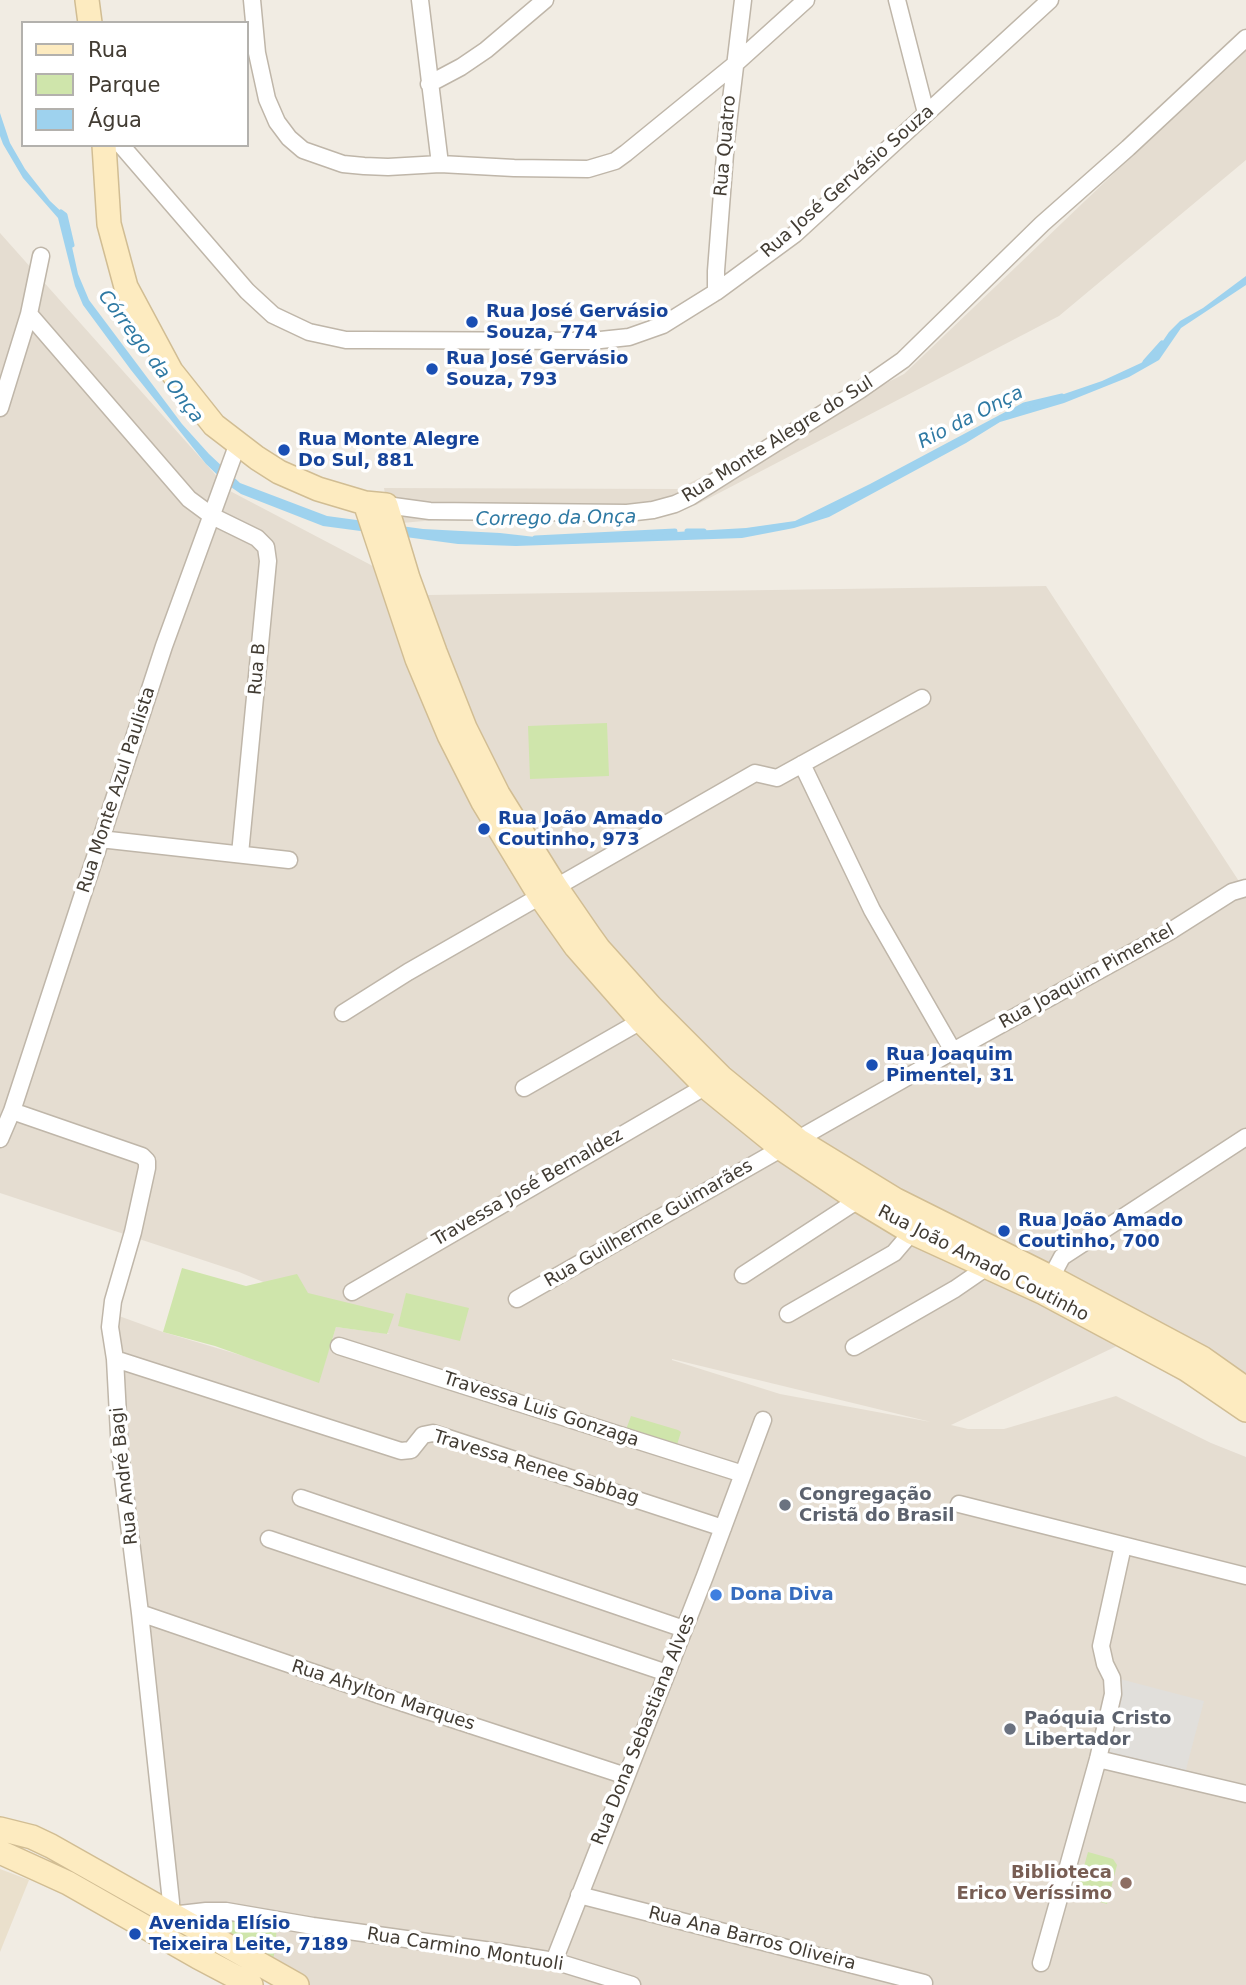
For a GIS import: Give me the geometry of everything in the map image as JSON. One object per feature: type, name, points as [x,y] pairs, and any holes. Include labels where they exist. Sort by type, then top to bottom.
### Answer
[{"type":"street","points":[[87,0],[90,21]]},
{"type":"street","points":[[251,0],[257,53],[267,99],[277,122],[303,150],[343,164],[588,169],[615,161],[626,153],[734,65],[806,0]]},
{"type":"street","points":[[419,0],[440,164]]},
{"type":"street","points":[[429,85],[461,68],[486,50],[545,0]]},
{"type":"street","name":"Rua Quatro","points":[[716,292],[734,65],[743,0]]},
{"type":"street","points":[[897,0],[926,113]]},
{"type":"street","name":"Rua José Gervásio Souza","points":[[123,147],[261,306],[293,325],[326,336],[365,340],[608,340],[629,337],[663,325],[716,292],[794,234],[1050,0]]},
{"type":"street","name":"Rua Monte Alegre do Sul","points":[[104,147],[109,224],[126,287],[171,371],[214,425],[257,458],[279,472],[318,489],[375,504],[430,510],[627,513],[653,510],[690,497],[860,390],[902,360],[1042,224],[1246,38]]},
{"type":"street","points":[[0,408],[29,314],[41,256]]},
{"type":"street","name":"Rua B","points":[[29,314],[189,499],[257,538],[266,547],[268,553],[240,854]]},
{"type":"street","name":"Rua Monte Azul Paulista","points":[[0,1139],[12,1111],[164,646],[238,443]]},
{"type":"street","name":"Rua João Amado Coutinho","points":[[375,504],[417,659],[449,734],[493,821],[548,892],[651,1007],[713,1082]]},
{"type":"street","points":[[343,1013],[408,972],[755,773],[777,778],[922,698]]},
{"type":"street","points":[[802,764],[872,909],[953,1051]]},
{"type":"street","points":[[100,839],[289,860]]},
{"type":"street","name":"Rua Joaquim Pimentel","points":[[790,1144],[1169,932],[1232,892],[1246,888]]},
{"type":"street","name":"Rua João Amado Coutinho","points":[[548,892],[582,954],[641,1021],[858,1200],[990,1248],[1186,1369],[1246,1410]]},
{"type":"street","points":[[524,1088],[641,1021]]},
{"type":"street","name":"Travessa José Bernaldez","points":[[352,1292],[713,1082]]},
{"type":"street","name":"Rua André Bagi","points":[[12,1111],[142,1156],[147,1161],[133,1233],[111,1313],[111,1338],[116,1359],[120,1453],[140,1613],[166,1925]]},
{"type":"street","points":[[1047,1285],[1062,1257],[1246,1138]]},
{"type":"street","name":"Rua João Amado Coutinho","points":[[790,1144],[872,1186],[919,1223],[987,1267],[1047,1285],[1202,1358],[1246,1389]]},
{"type":"street","name":"Rua Guilherme Guimarães","points":[[517,1299],[790,1144]]},
{"type":"street","points":[[743,1275],[858,1200]]},
{"type":"street","points":[[788,1314],[894,1253],[919,1223]]},
{"type":"street","points":[[853,1347],[955,1289],[987,1267]]},
{"type":"street","name":"Travessa Luis Gonzaga","points":[[339,1346],[743,1474]]},
{"type":"street","name":"Travessa Renee Sabbag","points":[[116,1359],[401,1451],[411,1450],[423,1436],[433,1433],[723,1528]]},
{"type":"street","name":"Rua Dona Sebastiana Alves","points":[[554,1961],[763,1420]]},
{"type":"street","points":[[301,1498],[684,1629]]},
{"type":"street","points":[[959,1504],[1246,1576]]},
{"type":"street","points":[[269,1539],[667,1673]]},
{"type":"street","points":[[1041,1963],[1098,1759],[1114,1688],[1102,1655],[1102,1635],[1123,1546]]},
{"type":"street","name":"Rua Ahylton Marques","points":[[140,1613],[626,1776]]},
{"type":"street","points":[[1098,1759],[1246,1794]]},
{"type":"street","points":[[0,1829],[32,1837],[51,1846],[166,1925],[214,1975],[251,1985]]},
{"type":"street","points":[[0,1852],[166,1925],[224,1943],[297,1985]]},
{"type":"street","name":"Rua Ana Barros Oliveira","points":[[579,1895],[924,1983]]},
{"type":"street","name":"Rua Carmino Montuoli","points":[[166,1925],[206,1911],[226,1911],[554,1961],[632,1985]]},
{"type":"street","points":[[214,1975],[224,1943]]},
{"type":"shaded area","points":[[1246,47],[1246,160],[1059,316],[696,505],[504,514],[390,524],[384,488],[678,489],[904,374]]},
{"type":"shaded area","points":[[0,233],[230,491],[428,595],[1046,586],[1246,892],[1246,1420],[1119,1345],[951,1425],[968,1429],[1004,1429],[1116,1396],[1211,1443],[1246,1457],[1246,1985],[297,1985],[169,1915],[108,1312],[318,1382],[336,1327],[390,1334],[239,1272],[0,1193]],"holes":[[[672,1359],[931,1422],[780,1394]]]},
{"type":"shaded area","points":[[1120,1679],[1204,1701],[1184,1777],[1099,1755]]},
{"type":"shaded area","points":[[0,1869],[29,1880],[0,1952]]},
{"type":"green space","points":[[607,723],[609,776],[530,779],[528,726]]},
{"type":"green space","points":[[182,1268],[246,1286],[297,1274],[308,1293],[394,1314],[387,1334],[336,1327],[319,1383],[215,1346],[163,1332]]},
{"type":"green space","points":[[406,1293],[469,1308],[460,1341],[398,1326]]},
{"type":"green space","points":[[631,1416],[681,1432],[675,1451],[624,1435]]},
{"type":"green space","points":[[1088,1852],[1113,1859],[1117,1865],[1107,1904],[1076,1895]]},
{"type":"green space","points":[[168,1909],[278,1919],[272,1972]]},
{"type":"water","points":[[0,113],[10,143],[25,169],[50,201],[65,215],[78,274],[89,300],[182,424],[240,483],[327,516],[423,529],[553,539],[746,528],[795,521],[1009,410],[1029,406],[1102,381],[1141,363],[1154,354],[1180,321],[1203,308],[1246,276],[1246,285],[1181,328],[1159,360],[1129,377],[1064,403],[1000,422],[829,517],[794,528],[742,538],[516,546],[458,544],[323,526],[241,494],[228,485],[206,464],[131,370],[83,305],[75,286],[58,218],[23,178],[3,144],[0,136]]},
{"type":"waterway","name":"Córrego da Onça","points":[[61,212],[65,215],[72,245]]},
{"type":"waterway","name":"Rio da Onça","points":[[1145,362],[1162,343]]},
{"type":"waterway","name":"Rio da Onça","points":[[1015,410],[1024,405],[1062,396]]},
{"type":"waterway","name":"Corrego da Onça","points":[[535,538],[675,531]]},
{"type":"waterway","name":"Rio da Onça","points":[[687,531],[704,531]]},
{"type":"place","name":"Rua José Gervásio Souza, 774","points":[[472,322]]},
{"type":"place","name":"Rua José Gervásio Souza, 793","points":[[432,369]]},
{"type":"place","name":"Rua Monte Alegre Do Sul, 881","points":[[284,450]]},
{"type":"place","name":"Rua João Amado Coutinho, 973","points":[[484,829]]},
{"type":"place","name":"Rua Joaquim Pimentel, 31","points":[[872,1065]]},
{"type":"place","name":"Rua João Amado Coutinho, 700","points":[[1004,1231]]},
{"type":"place","name":"Congregação Cristã do Brasil","points":[[785,1505]]},
{"type":"place","name":"Dona Diva","points":[[716,1595]]},
{"type":"place","name":"Paóquia Cristo Libertador","points":[[1010,1729]]},
{"type":"place","name":"Biblioteca Erico Veríssimo","points":[[1126,1883]]},
{"type":"place","name":"Avenida Elísio Teixeira Leite, 7189","points":[[135,1934]]}]
